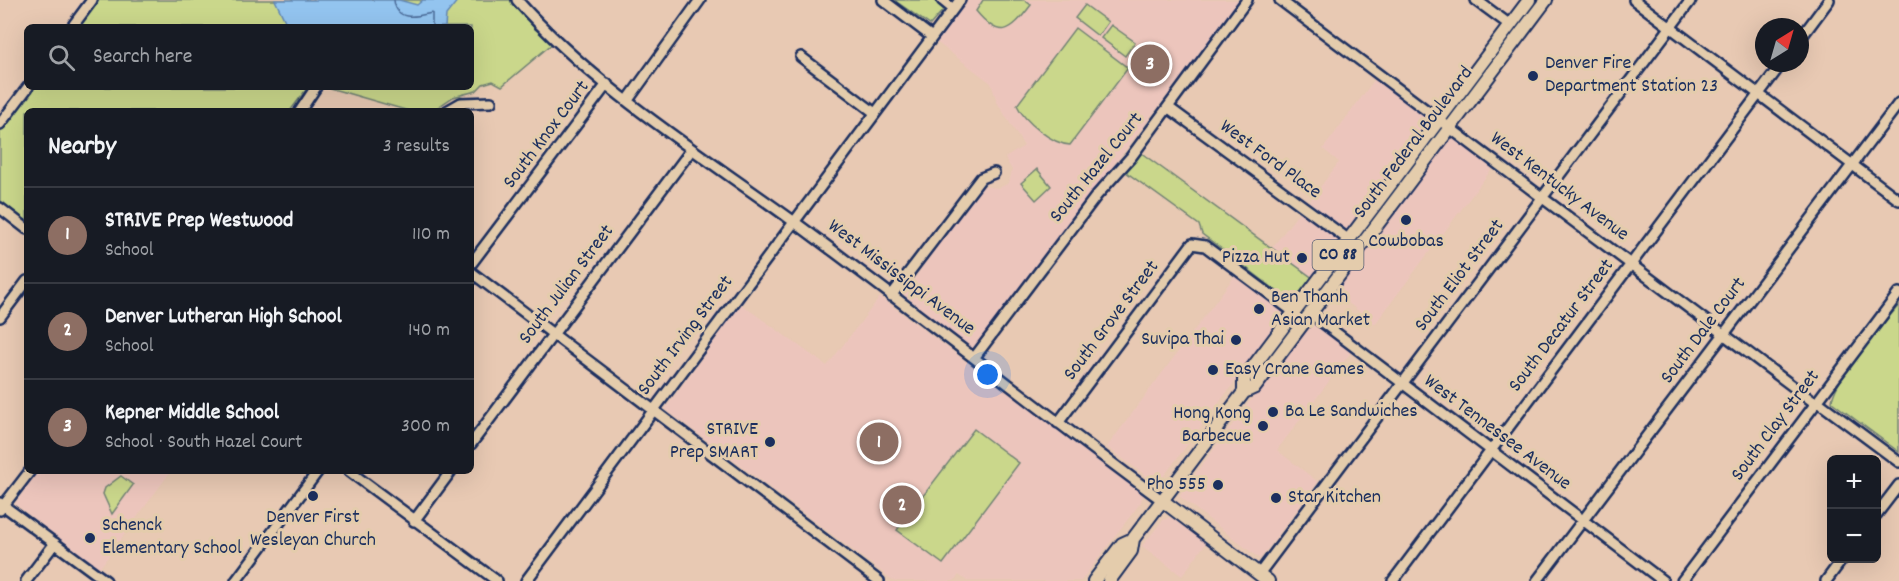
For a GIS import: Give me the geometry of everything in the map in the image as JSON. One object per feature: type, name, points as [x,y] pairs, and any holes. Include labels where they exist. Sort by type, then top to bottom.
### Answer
[{"type":"main road","name":"South Federal Boulevard","points":[[1244,392],[1244,379],[1529,0]]},
{"type":"main road","name":"South Federal Boulevard","points":[[1094,581],[1122,544],[1133,539],[1244,392],[1255,387],[1546,0]]},
{"type":"main road","name":"West Mississippi Avenue","points":[[1163,501],[1263,578]]},
{"type":"main road","name":"South Federal Boulevard","points":[[1109,581],[1131,551],[1133,539]]},
{"type":"street","points":[[74,24],[92,0]]},
{"type":"street","name":"West Mississippi Avenue","points":[[516,0],[554,39],[607,84],[794,222],[1163,501]]},
{"type":"street","points":[[628,100],[700,0]]},
{"type":"street","points":[[883,0],[932,37]]},
{"type":"street","points":[[942,0],[953,9]]},
{"type":"street","name":"South Irving Street","points":[[526,581],[960,0]]},
{"type":"street","name":"South Hazel Court","points":[[974,358],[1096,195],[1131,157],[1169,108],[1247,0]]},
{"type":"street","name":"West Kentucky Avenue","points":[[1280,0],[1724,334],[1899,462]]},
{"type":"street","points":[[1476,0],[1510,25]]},
{"type":"street","points":[[1634,0],[1899,200]]},
{"type":"street","name":"South Eliot Street","points":[[1263,578],[1402,383],[1691,0]]},
{"type":"street","points":[[1809,27],[1829,0]]},
{"type":"street","points":[[801,57],[875,113]]},
{"type":"street","name":"South Decatur Street","points":[[1393,581],[1775,72]]},
{"type":"street","name":"South Knox Court","points":[[474,260],[607,84]]},
{"type":"street","points":[[0,124],[26,90]]},
{"type":"street","points":[[302,108],[314,90]]},
{"type":"street","points":[[452,108],[460,103],[491,102]]},
{"type":"street","name":"South Dale Court","points":[[1537,581],[1899,103]]},
{"type":"street","name":"West Ford Place","points":[[1169,108],[1349,240]]},
{"type":"street","name":"South Julian Street","points":[[474,440],[692,148]]},
{"type":"street","points":[[891,296],[981,178],[994,173]]},
{"type":"street","points":[[0,208],[24,227]]},
{"type":"street","name":"South Grove Street","points":[[1058,423],[1188,249],[1197,244],[1205,246],[1295,313]]},
{"type":"street","points":[[474,274],[879,581]]},
{"type":"street","points":[[0,317],[24,284]]},
{"type":"street","name":"South Clay Street","points":[[1682,581],[1899,293]]},
{"type":"street","name":"West Tennessee Avenue","points":[[1310,313],[1663,581]]},
{"type":"street","points":[[28,474],[1,506],[106,581]]},
{"type":"street","points":[[236,581],[316,474]]},
{"type":"street","points":[[353,474],[496,581]]},
{"type":"street","points":[[414,521],[449,474]]},
{"type":"street","points":[[1881,509],[1899,485]]},
{"type":"street","points":[[26,581],[55,543]]},
{"type":"street","points":[[1826,581],[1839,563]]},
{"type":"shaded area","points":[[965,0],[1240,0],[974,348],[970,348],[903,294],[981,186],[999,188],[1009,183],[1012,170],[1005,158],[1024,146],[997,102],[991,83],[935,41]]},
{"type":"shaded area","points":[[1375,79],[1429,119],[1428,127],[1352,228],[1347,231],[1309,202],[1339,162],[1323,149]]},
{"type":"shaded area","points":[[1450,136],[1494,166],[1375,324],[1332,290]]},
{"type":"shaded area","points":[[1300,211],[1342,242],[1314,279],[1272,248]]},
{"type":"shaded area","points":[[1236,274],[1282,309],[1283,318],[1160,481],[1153,481],[1107,447]]},
{"type":"shaded area","points":[[880,297],[1143,494],[1141,502],[1081,581],[967,581],[959,575],[954,581],[894,581],[665,409],[741,304],[827,366]]},
{"type":"shaded area","points":[[1310,321],[1352,351],[1277,450],[1318,482],[1260,559],[1179,496]]},
{"type":"shaded area","name":"Schenck Elementary School","points":[[36,474],[169,474],[99,569],[15,504]]},
{"type":"shaded area","points":[[1170,517],[1206,543],[1182,576],[1142,546],[1163,520]]},
{"type":"green space","points":[[98,0],[511,0],[535,29],[553,43],[502,86],[493,81],[483,84],[476,91],[453,97],[436,108],[399,108],[336,90],[474,90],[474,24],[80,24]]},
{"type":"green space","points":[[894,0],[941,0],[945,8],[930,25]]},
{"type":"green space","points":[[983,0],[1024,0],[1031,5],[1011,27],[998,29],[984,20],[976,11]]},
{"type":"green space","points":[[1085,5],[1108,22],[1098,36],[1075,18]]},
{"type":"green space","points":[[1111,25],[1135,42],[1125,56],[1101,38]]},
{"type":"green space","points":[[1075,28],[1128,68],[1070,145],[1055,141],[1039,131],[1017,105]]},
{"type":"green space","points":[[31,90],[306,90],[292,108],[24,108],[24,219],[0,201],[0,132]]},
{"type":"green space","points":[[1140,152],[1314,279],[1295,305],[1202,234],[1199,225],[1126,172]]},
{"type":"green space","points":[[1037,169],[1051,186],[1036,200],[1021,183]]},
{"type":"green space","points":[[1899,305],[1899,452],[1832,402],[1849,367]]},
{"type":"green space","points":[[974,429],[1019,463],[943,564],[897,530]]},
{"type":"green space","points":[[121,476],[133,485],[112,514],[103,494],[105,488]]},
{"type":"water","points":[[275,0],[399,0],[417,5],[423,0],[458,0],[446,15],[445,24],[287,24]]},
{"type":"place","name":"Kepner Middle School","points":[[1150,64]]},
{"type":"place","name":"Denver Fire Department Station 23","points":[[1533,76]]},
{"type":"place","name":"Cowbobas","points":[[1406,220]]},
{"type":"place","name":"Pizza Hut","points":[[1302,258]]},
{"type":"place","name":"Ben Thanh Asian Market","points":[[1259,309]]},
{"type":"place","name":"Suvipa Thai","points":[[1236,340]]},
{"type":"place","name":"Easy Crane Games","points":[[1213,370]]},
{"type":"place","name":"Ba Le Sandwiches","points":[[1273,412]]},
{"type":"place","name":"Hong Kong Barbecue","points":[[1263,426]]},
{"type":"place","name":"STRIVE Prep SMART","points":[[770,442]]},
{"type":"place","name":"STRIVE Prep Westwood","points":[[879,442]]},
{"type":"place","name":"Pho 555","points":[[1218,485]]},
{"type":"place","name":"Denver First Wesleyan Church","points":[[313,496]]},
{"type":"place","name":"Star Kitchen","points":[[1276,498]]},
{"type":"place","name":"Denver Lutheran High School","points":[[902,505]]},
{"type":"place","name":"Schenck Elementary School","points":[[90,538]]}]
